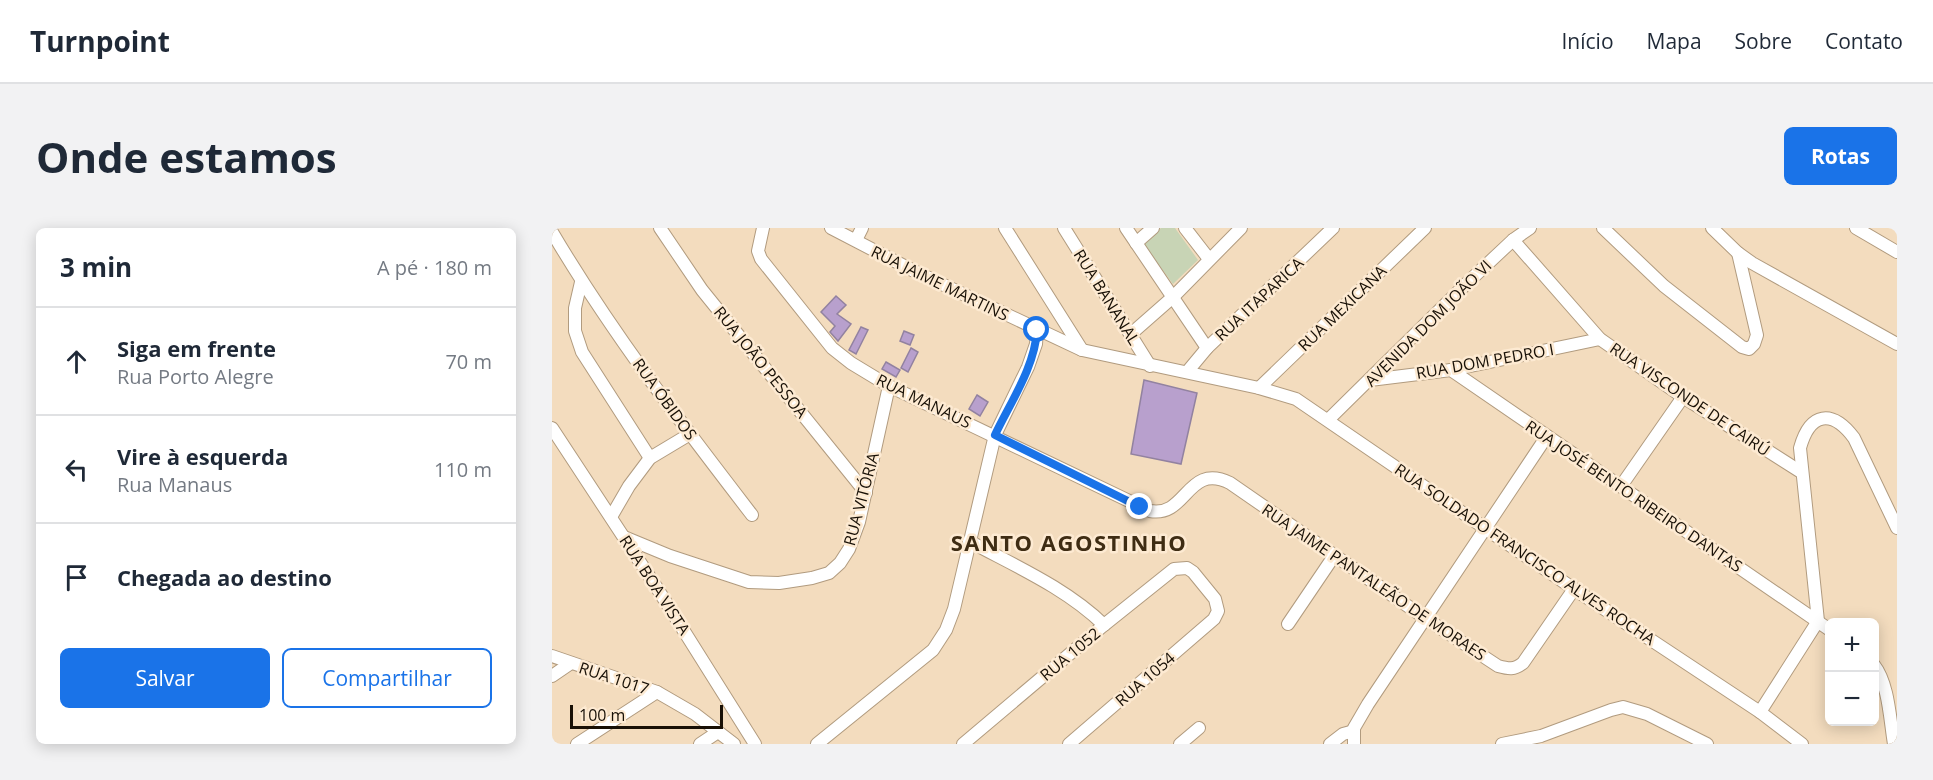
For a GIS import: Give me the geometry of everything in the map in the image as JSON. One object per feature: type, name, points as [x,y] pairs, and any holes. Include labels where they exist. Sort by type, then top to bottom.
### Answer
[{"type":"street","name":"RUA JOÃO PESSOA","points":[[660,228],[702,290],[866,493]]},
{"type":"street","name":"RUA MANAUS","points":[[763,228],[758,251],[761,259],[832,348],[851,363],[889,386],[995,435],[1140,507],[1160,513],[1169,509],[1201,480],[1211,477]]},
{"type":"street","name":"RUA JAIME MARTINS","points":[[831,228],[1082,350],[1258,388]]},
{"type":"street","points":[[856,240],[862,228]]},
{"type":"street","points":[[1005,228],[1082,350]]},
{"type":"street","name":"RUA BANANAL","points":[[1064,228],[1132,333],[1150,366]]},
{"type":"street","points":[[1126,228],[1207,348]]},
{"type":"street","points":[[1136,243],[1153,228]]},
{"type":"street","points":[[1185,228],[1209,259]]},
{"type":"street","points":[[1132,333],[1173,297],[1241,228]]},
{"type":"street","name":"RUA ITAPARICA","points":[[1187,372],[1207,348],[1333,228]]},
{"type":"street","name":"RUA MEXICANA","points":[[1258,388],[1425,228]]},
{"type":"street","name":"AVENIDA DOM JOÃO VI","points":[[1328,420],[1513,240],[1530,228]]},
{"type":"street","points":[[1603,228],[1664,286],[1742,347],[1749,349],[1754,344],[1756,335],[1738,254]]},
{"type":"street","points":[[1712,228],[1738,254],[1897,344]]},
{"type":"street","points":[[1856,228],[1897,252]]},
{"type":"street","name":"RUA ÓBIDOS","points":[[552,232],[581,282],[690,434],[752,515]]},
{"type":"street","name":"RUA VISCONDE DE CAIRÚ","points":[[1513,240],[1600,339],[1683,398],[1801,472]]},
{"type":"street","points":[[581,282],[575,308],[575,331],[582,352],[650,458]]},
{"type":"street","points":[[817,744],[933,650],[946,630],[954,609],[995,435],[1028,367],[1036,344],[1037,330]]},
{"type":"street","name":"RUA DOM PEDRO I","points":[[1370,380],[1451,370],[1600,339]]},
{"type":"street","name":"RUA JOSÉ BENTO RIBEIRO DANTAS","points":[[1451,370],[1825,626]]},
{"type":"street","name":"RUA VITÓRIA","points":[[624,537],[670,556],[749,582],[779,583],[813,578],[828,573],[845,556],[859,522],[889,386]]},
{"type":"street","name":"RUA SOLDADO FRANCISCO ALVES ROCHA","points":[[1258,388],[1296,399],[1574,589],[1760,712],[1802,744]]},
{"type":"street","points":[[1621,486],[1683,398]]},
{"type":"street","points":[[1760,712],[1818,621],[1800,448],[1804,433],[1812,422],[1824,418],[1836,420],[1846,428],[1854,438],[1897,528]]},
{"type":"street","name":"RUA BOA VISTA","points":[[552,428],[749,731],[755,744]]},
{"type":"street","points":[[611,517],[629,486],[650,458],[690,434]]},
{"type":"street","points":[[1330,744],[1343,734],[1354,738],[1368,704],[1547,436]]},
{"type":"street","name":"RUA JAIME PANTALEÃO DE MORAES","points":[[1211,477],[1230,483],[1498,666],[1508,669],[1516,668],[1527,657],[1574,589]]},
{"type":"street","points":[[969,541],[1068,595],[1104,625]]},
{"type":"street","points":[[1288,624],[1334,556]]},
{"type":"street","name":"RUA 1052","points":[[963,744],[1174,569],[1180,568],[1193,572],[1215,599],[1218,611]]},
{"type":"street","name":"RUA 1054","points":[[1070,744],[1214,619],[1218,611]]},
{"type":"street","name":"RUA 1017","points":[[552,656],[657,692],[678,703],[733,743]]},
{"type":"street","points":[[552,676],[571,663]]},
{"type":"street","points":[[1879,672],[1884,687],[1894,744]]},
{"type":"street","points":[[577,744],[657,692]]},
{"type":"street","points":[[1502,744],[1540,740],[1623,707],[1647,714],[1707,744]]},
{"type":"street","points":[[1180,744],[1199,728]]},
{"type":"street","points":[[733,743],[749,731]]},
{"type":"street","name":"RUA SOLDADO FRANCISCO ALVES ROCHA","points":[[1785,731],[1792,744]]},
{"type":"street","points":[[700,744],[718,732]]},
{"type":"green space","points":[[1161,228],[1175,228],[1198,260],[1173,284],[1144,245]]},
{"type":"building","points":[[836,296],[846,305],[837,314],[851,324],[838,341],[830,332],[835,326],[821,312]]},
{"type":"building","points":[[861,327],[868,330],[856,354],[849,350]]},
{"type":"building","points":[[904,331],[914,335],[910,345],[900,341]]},
{"type":"building","points":[[911,348],[918,352],[908,372],[901,368]]},
{"type":"building","points":[[886,362],[900,370],[896,377],[882,369]]},
{"type":"building","points":[[1144,380],[1197,393],[1181,464],[1131,454]]},
{"type":"building","points":[[977,395],[988,402],[980,416],[969,409]]},
{"type":"district","name":"SANTO AGOSTINHO","points":[[1069,543]]},
{"type":"route","points":[[1037,330],[1036,344],[1028,367],[995,435],[1140,507]]}]
